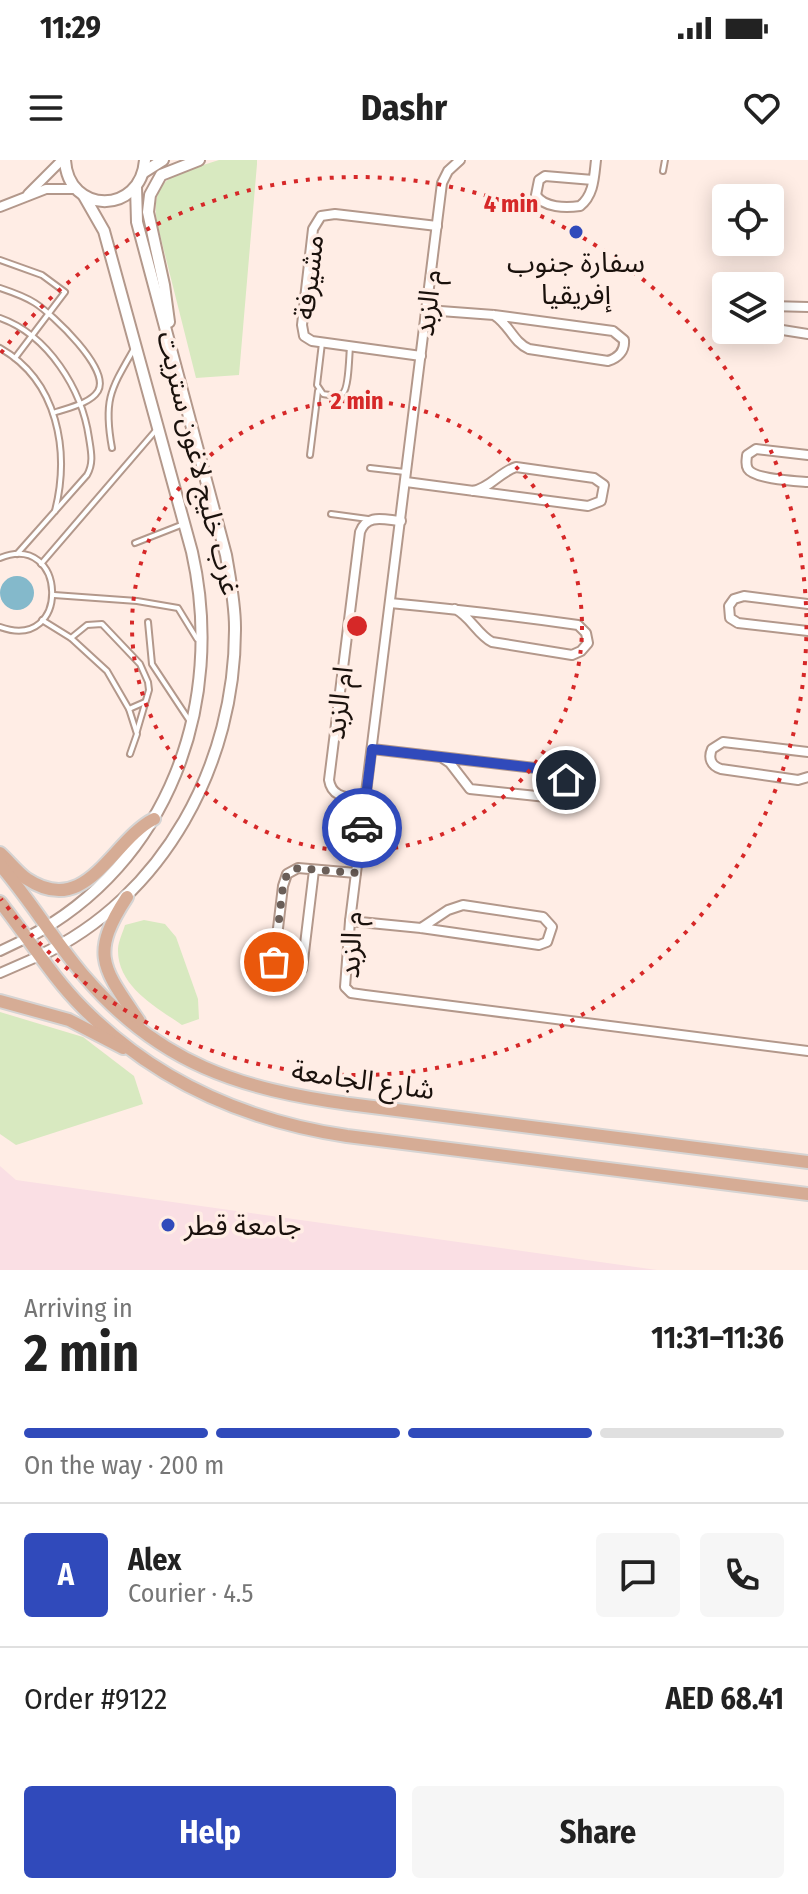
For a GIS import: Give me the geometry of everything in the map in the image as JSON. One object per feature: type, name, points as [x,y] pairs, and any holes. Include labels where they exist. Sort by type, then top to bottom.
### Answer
[{"type":"main road","points":[[0,853],[31,882],[53,889],[71,887],[92,878],[139,828],[154,819]]},
{"type":"main road","name":"شارع الجامعة","points":[[0,865],[101,993],[147,1033],[211,1072],[259,1089],[285,1094],[808,1162]]},
{"type":"main road","points":[[127,897],[106,933],[104,958],[111,980],[147,1033]]},
{"type":"main road","name":"شارع الجامعة","points":[[0,902],[82,1008],[133,1050],[218,1102],[306,1130],[808,1194]]},
{"type":"main road","points":[[0,1001],[69,1020],[120,1047],[133,1050]]},
{"type":"street","name":"غرب خليج لاغون ستريت","points":[[27,938],[71,912],[107,880],[154,819],[178,767],[192,725],[203,649],[202,601],[185,523],[104,231],[68,178],[63,160]]},
{"type":"street","points":[[27,195],[63,160]]},
{"type":"street","points":[[0,207],[54,188],[80,192],[99,201],[112,201],[136,187],[144,166],[163,160]]},
{"type":"street","points":[[169,340],[168,305],[148,204],[151,189],[161,175],[199,160]]},
{"type":"street","name":"م الزبد","points":[[460,160],[444,177],[437,226],[343,983],[351,993],[808,1051]]},
{"type":"street","points":[[593,180],[545,176],[539,180],[536,195],[546,205],[580,206],[589,196],[593,180],[596,160]]},
{"type":"street","name":"غرب خليج لاغون ستريت","points":[[39,956],[90,927],[127,897],[169,846],[201,789],[216,754],[233,676],[235,627],[226,555],[137,222],[136,187]]},
{"type":"street","name":"مشيرفة","points":[[421,356],[322,343],[308,339],[302,331],[316,221],[321,216],[335,214],[437,226]]},
{"type":"street","points":[[784,306],[808,307]]},
{"type":"street","points":[[427,310],[494,315],[613,331],[624,340],[624,347],[620,354],[608,361],[529,349],[518,344],[503,321],[494,315]]},
{"type":"street","points":[[784,330],[808,334]]},
{"type":"street","points":[[808,455],[756,449],[747,455],[746,463],[750,471],[759,475],[808,482]]},
{"type":"street","points":[[407,478],[473,491],[588,506],[601,501],[605,491],[604,485],[594,478],[513,467],[483,488],[473,491]]},
{"type":"street","points":[[370,519],[401,521]]},
{"type":"street","name":"ام الزبد","points":[[365,800],[337,795],[331,789],[329,780],[360,532],[370,519]]},
{"type":"street","points":[[808,604],[744,596],[734,599],[728,610],[730,618],[738,623],[808,631]]},
{"type":"street","points":[[390,603],[455,609],[578,625],[586,633],[588,643],[572,655],[492,642],[465,614],[455,609]]},
{"type":"street","points":[[808,752],[723,742],[712,749],[710,757],[713,764],[721,769],[798,780],[808,777]]},
{"type":"street","points":[[372,749],[441,757],[552,770],[563,776],[568,787],[556,798],[470,789],[450,763],[441,757]]},
{"type":"street","points":[[314,870],[302,969],[293,977],[285,977],[277,973],[274,966],[284,878],[294,869],[314,870],[356,873]]},
{"type":"street","points":[[350,921],[539,945],[547,942],[552,927],[543,917],[463,905],[448,910],[421,928]]},
{"type":"street","points":[[0,951],[27,938]]},
{"type":"street","points":[[0,973],[39,956]]},
{"type":"lane","points":[[663,171],[665,160]]},
{"type":"lane","points":[[0,260],[28,269],[63,288],[64,296],[15,358]]},
{"type":"lane","points":[[0,288],[29,300],[50,314],[82,349],[100,381],[94,395],[53,413]]},
{"type":"lane","points":[[0,318],[33,336],[57,363],[80,403],[88,433],[91,467],[17,554]]},
{"type":"lane","points":[[310,455],[322,343]]},
{"type":"lane","points":[[112,448],[106,414],[109,395],[136,345]]},
{"type":"lane","points":[[318,391],[323,394],[343,393],[350,347]]},
{"type":"lane","points":[[0,348],[15,358],[33,378],[53,413],[62,453],[61,485],[55,513]]},
{"type":"lane","points":[[41,564],[158,427]]},
{"type":"lane","points":[[370,468],[407,478]]},
{"type":"lane","points":[[331,514],[370,519]]},
{"type":"lane","points":[[135,543],[185,523]]},
{"type":"lane","points":[[0,558],[17,554],[34,559],[52,581],[54,595],[52,605],[42,620],[23,630],[0,627]]},
{"type":"lane","points":[[54,595],[137,601],[178,608],[203,649]]},
{"type":"lane","points":[[42,620],[71,638],[107,671],[129,709],[137,734]]},
{"type":"lane","points":[[148,622],[152,664],[192,725]]},
{"type":"lane","points":[[71,638],[92,624],[106,627],[140,664],[149,686],[130,754]]},
{"type":"lane","points":[[129,709],[146,702]]},
{"type":"shaded area","name":"جامعة قطر","points":[[0,1166],[16,1180],[657,1270],[0,1270]]},
{"type":"green space","points":[[219,160],[257,160],[239,375],[196,378],[157,223],[156,206],[158,194],[171,178]]},
{"type":"green space","points":[[144,920],[165,924],[176,937],[198,999],[199,1019],[182,1025],[150,1003],[124,974],[118,949],[125,925]]},
{"type":"green space","points":[[0,1012],[83,1037],[134,1076],[143,1104],[16,1145],[0,1134]]},
{"type":"water","points":[[17,576],[29,581],[34,593],[29,605],[17,610],[5,605],[0,593],[5,581]]},
{"type":"way so far","points":[[274,962],[284,878],[290,870],[298,868],[356,873],[362,828]]},
{"type":"place","name":"سفارة جنوب إفريقيا","points":[[576,232]]},
{"type":"place","name":"جامعة قطر","points":[[168,1225]]},
{"type":"route","points":[[362,828],[372,749],[552,770],[566,780]]}]
